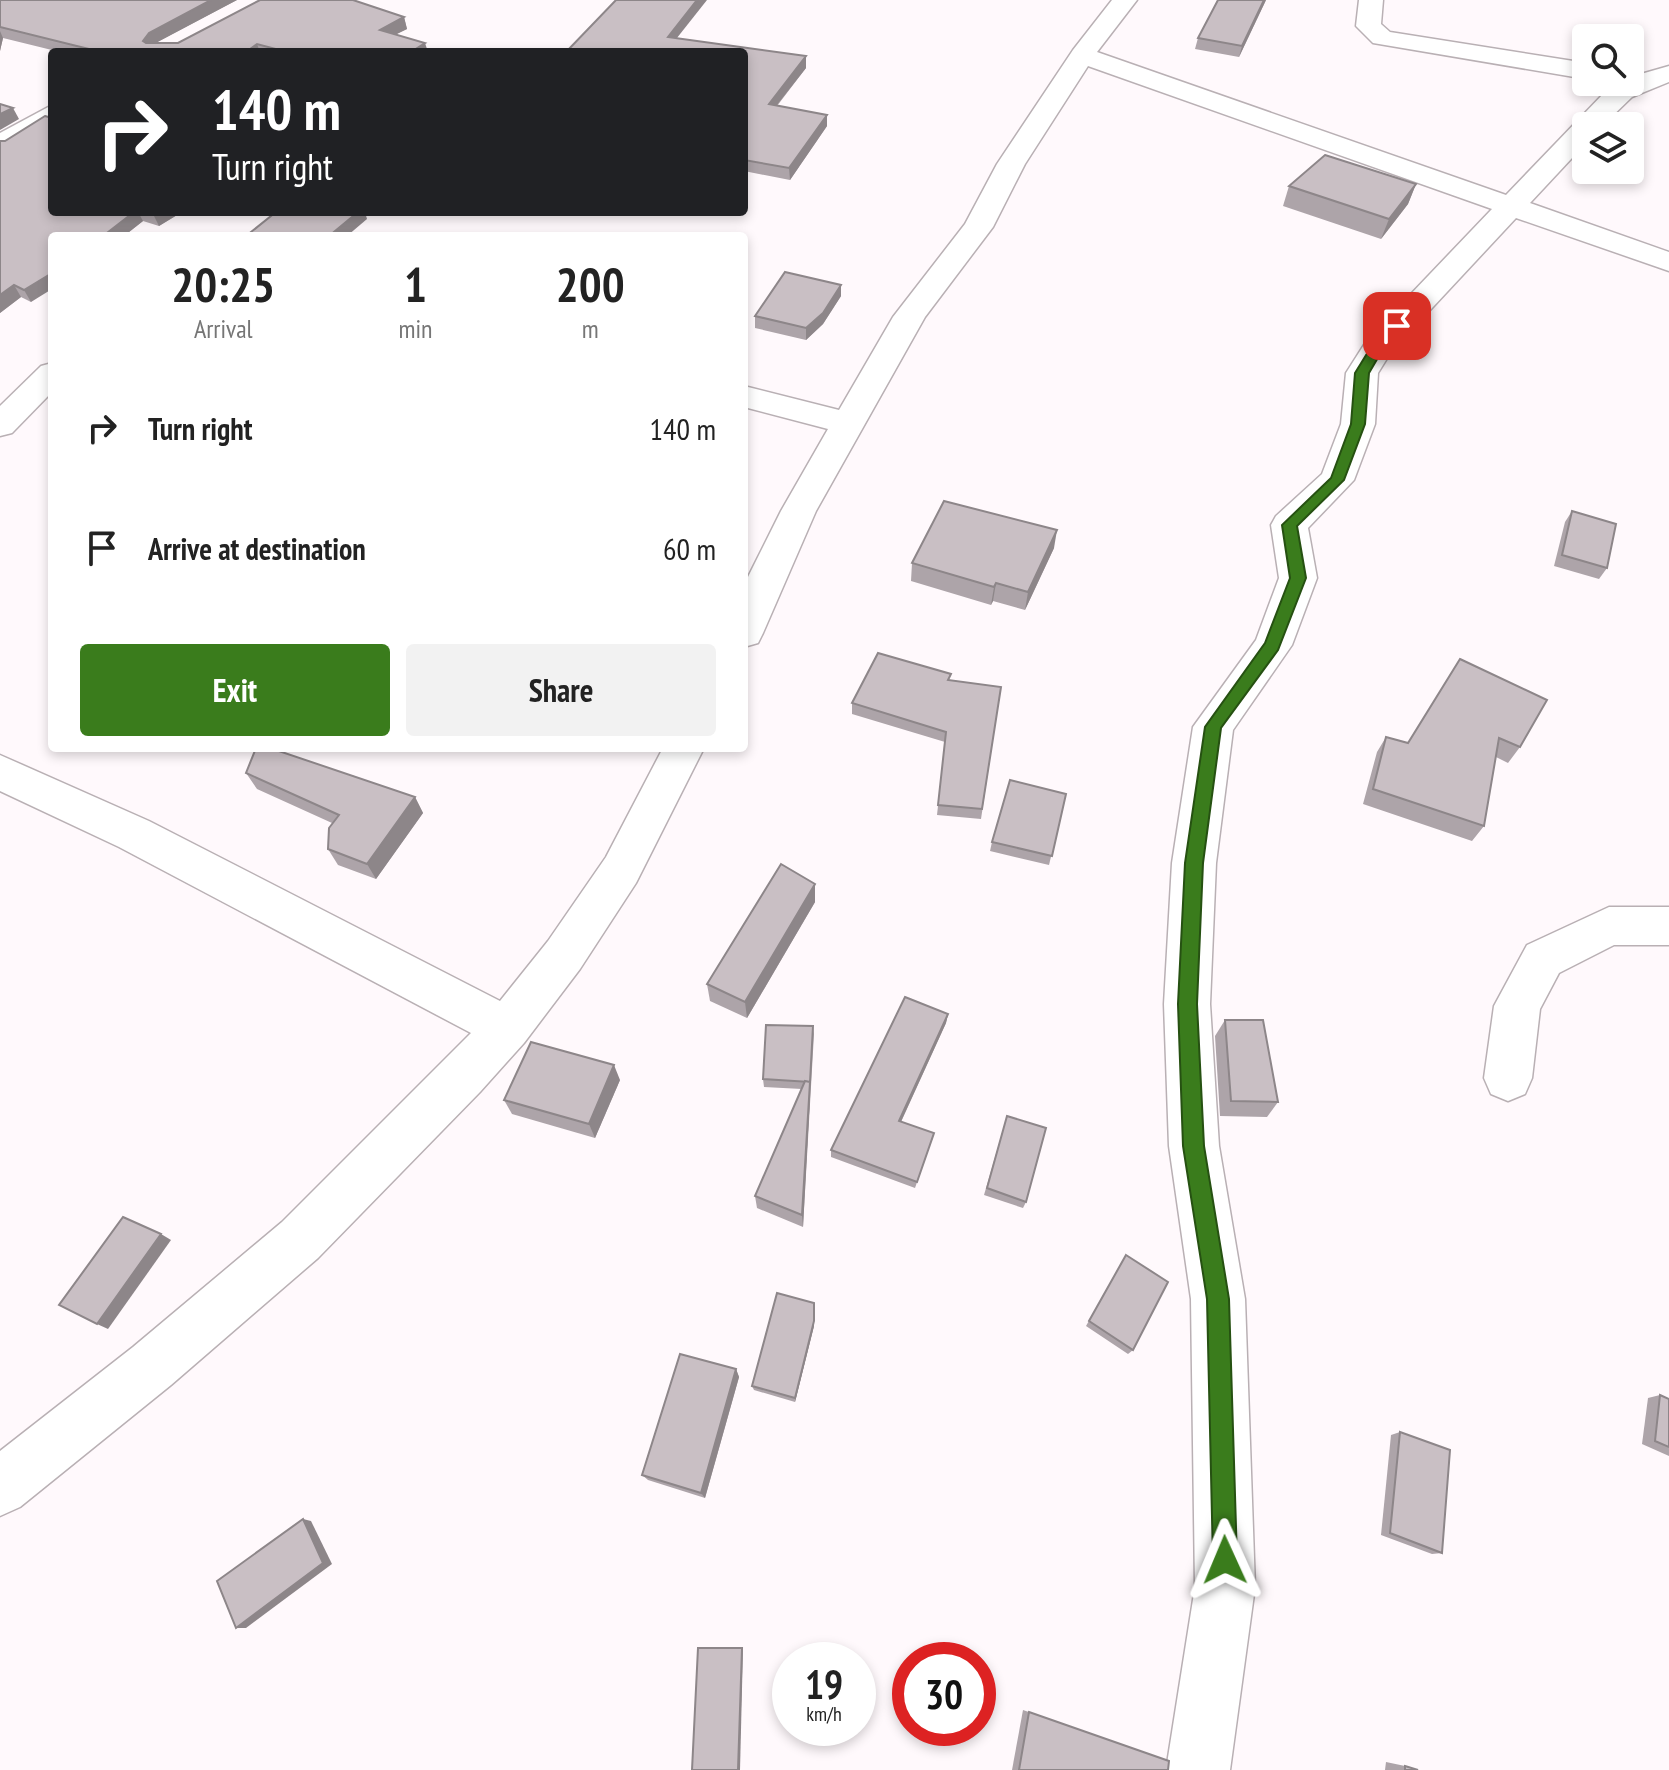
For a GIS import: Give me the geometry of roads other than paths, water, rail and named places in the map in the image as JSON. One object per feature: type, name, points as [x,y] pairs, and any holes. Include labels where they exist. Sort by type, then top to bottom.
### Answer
[{"type":"street","points":[[748,622],[759,590],[790,525],[909,317],[978,227],[1011,164],[1082,55],[1125,0]]},
{"type":"street","points":[[1371,0],[1368,26],[1382,38],[1572,69]]},
{"type":"street","points":[[1082,55],[1669,262]]},
{"type":"street","points":[[1599,112],[1615,94],[1647,77]]},
{"type":"street","points":[[0,144],[48,115]]},
{"type":"street","points":[[1198,1770],[1225,1587],[1218,1299],[1194,1146],[1187,1004],[1194,863],[1213,727],[1273,645],[1298,578],[1289,525],[1337,480],[1358,424],[1362,373],[1378,347],[1572,142]]},
{"type":"street","points":[[0,425],[48,377]]},
{"type":"street","points":[[748,397],[850,424]]},
{"type":"street","points":[[0,1487],[152,1366],[300,1240],[507,1028],[564,955],[621,870],[682,752]]},
{"type":"street","points":[[0,772],[134,834],[507,1028]]},
{"type":"street","points":[[1508,1078],[1517,1006],[1543,959],[1609,926],[1669,926]]}]
